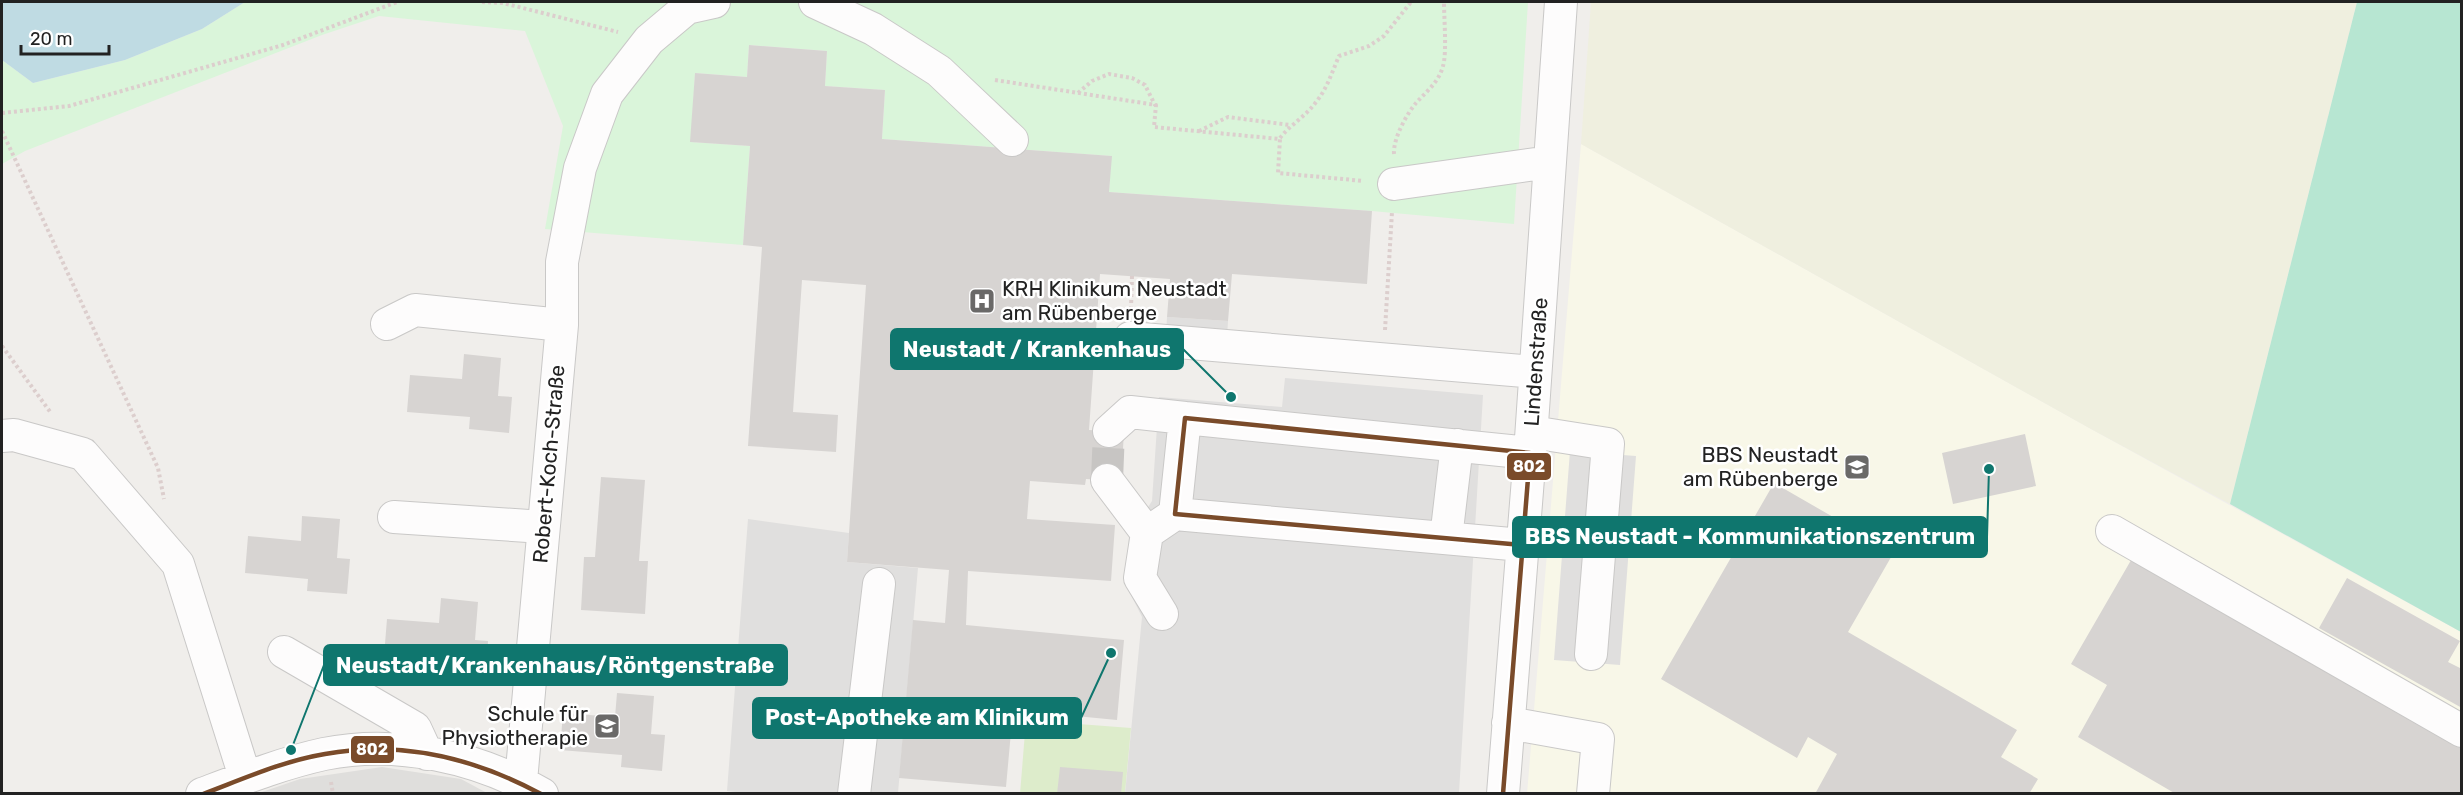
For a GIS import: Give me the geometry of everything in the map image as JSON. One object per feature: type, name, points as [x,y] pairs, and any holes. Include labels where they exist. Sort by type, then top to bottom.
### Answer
[{"type":"street","name":"Robert-Koch-Straße","points":[[531,787],[543,527],[562,325],[562,262],[580,168],[607,94],[649,40],[687,8],[714,2]]},
{"type":"street","points":[[815,2],[873,29],[939,71],[1012,140]]},
{"type":"street","name":"Lindenstraße","points":[[1503,794],[1531,442],[1561,2]]},
{"type":"street","points":[[1394,183],[1550,162]]},
{"type":"street","points":[[387,324],[415,310],[562,325]]},
{"type":"street","points":[[1130,338],[1535,372]]},
{"type":"street","points":[[1109,431],[1130,412],[1457,445],[1531,442],[1608,444],[1591,654]]},
{"type":"street","points":[[1175,514],[1185,418]]},
{"type":"street","points":[[2,436],[14,435],[83,454],[178,564],[245,777]]},
{"type":"street","points":[[1446,538],[1457,445]]},
{"type":"street","points":[[1107,480],[1148,532]]},
{"type":"street","points":[[1162,614],[1140,578],[1148,532],[1175,514],[1522,545]]},
{"type":"street","points":[[394,517],[543,527]]},
{"type":"street","points":[[2112,531],[2462,730]]},
{"type":"street","points":[[854,794],[879,584]]},
{"type":"street","points":[[285,652],[415,728],[427,754]]},
{"type":"street","points":[[1509,723],[1598,739],[1593,794]]},
{"type":"street","points":[[202,794],[245,777],[325,754],[390,748],[458,759],[531,787]]},
{"type":"path","points":[[2,113],[69,106],[283,45],[397,2]]},
{"type":"path","points":[[482,2],[503,3],[649,40]]},
{"type":"path","points":[[1394,183],[1278,173],[1280,138],[1290,125],[1315,104],[1326,89],[1339,56],[1369,46],[1384,36],[1411,2]]},
{"type":"path","points":[[1383,360],[1394,183],[1394,148],[1414,105],[1434,84],[1444,66],[1444,2]]},
{"type":"path","points":[[1077,94],[1092,81],[1109,75],[1132,78],[1145,85],[1156,105],[1154,127],[1280,138]]},
{"type":"path","points":[[985,79],[1156,105]]},
{"type":"path","points":[[1199,131],[1228,117],[1290,125]]},
{"type":"path","points":[[2,131],[158,468],[164,500]]},
{"type":"path","points":[[2,346],[83,454]]},
{"type":"shaded area","name":"BBS Neustadt am Rübenberge","points":[[1581,144],[2091,429],[2461,632],[2461,793],[1527,794]]},
{"type":"shaded area","points":[[1167,317],[1228,321],[1226,356],[1165,352]]},
{"type":"shaded area","points":[[1285,378],[1483,395],[1459,793],[1125,794],[1142,617],[1126,585],[1129,537],[1152,501],[1159,397],[1282,407]]},
{"type":"shaded area","points":[[1570,451],[1636,456],[1620,665],[1554,660]]},
{"type":"shaded area","points":[[748,519],[849,533],[847,562],[918,568],[898,793],[752,794],[727,791]]},
{"type":"shaded area","points":[[382,767],[461,779],[487,793],[259,793],[300,779]]},
{"type":"green space","points":[[245,2],[1528,2],[1514,224],[1109,192],[1111,156],[882,139],[885,90],[825,86],[827,51],[749,45],[747,77],[695,73],[691,142],[750,146],[743,245],[545,229],[563,126],[525,31],[379,16],[322,35],[25,151],[2,164],[2,60],[33,83],[125,60],[202,29]]},
{"type":"green space","points":[[1591,2],[2357,2],[2230,504],[2091,429],[1581,144]]},
{"type":"green space","points":[[2357,2],[2461,2],[2461,632],[2230,504]]},
{"type":"green space","points":[[1026,720],[1131,728],[1125,793],[1020,794]]},
{"type":"water","points":[[2,2],[245,2],[202,29],[125,60],[33,83],[2,60]]},
{"type":"building","name":"KRH Klinikum Neustadt am Rübenberge","points":[[749,45],[827,51],[825,86],[885,90],[882,139],[1112,156],[1109,192],[1372,211],[1367,284],[1232,274],[1228,321],[1167,317],[1170,279],[1100,274],[1089,430],[1124,432],[1121,481],[1086,479],[1085,485],[1030,481],[1027,519],[1115,525],[1111,581],[968,571],[966,625],[1124,640],[1117,720],[1013,710],[1006,787],[899,778],[913,620],[945,623],[949,570],[847,562],[866,285],[802,280],[793,412],[838,415],[836,452],[748,446],[762,247],[743,245],[750,146],[690,142],[695,73],[747,77]]},
{"type":"building","points":[[464,354],[501,358],[498,396],[512,397],[509,433],[469,429],[470,417],[407,412],[410,375],[462,379]]},
{"type":"building","points":[[2025,434],[2036,486],[1953,504],[1942,453]]},
{"type":"building","points":[[601,477],[645,480],[639,561],[648,561],[645,614],[581,610],[584,557],[595,557]]},
{"type":"building","points":[[1774,483],[1894,552],[1848,632],[2017,730],[2001,757],[2038,779],[2029,794],[1815,794],[1837,754],[1808,737],[1797,758],[1661,679]]},
{"type":"building","points":[[302,516],[340,519],[337,558],[350,559],[347,594],[307,591],[308,579],[245,573],[248,536],[301,541]]},
{"type":"building","points":[[2134,555],[2462,744],[2462,794],[2176,794],[2078,737],[2107,685],[2071,664]]},
{"type":"building","points":[[2347,578],[2460,641],[2448,662],[2462,669],[2462,708],[2319,628]]},
{"type":"building","points":[[441,598],[478,602],[475,640],[488,641],[486,676],[445,673],[446,661],[384,656],[387,619],[439,623]]},
{"type":"building","name":"Schule für Physiotherapie","points":[[617,693],[654,696],[651,734],[665,735],[662,771],[621,767],[622,755],[560,750],[563,713],[615,717]]},
{"type":"building","points":[[1060,767],[1123,772],[1121,794],[1057,794]]},
{"type":"tunnel","points":[[1107,480],[1109,431]]},
{"type":"transit line","name":"802","points":[[1503,794],[1530,453],[1185,418],[1175,514],[1522,545]]},
{"type":"transit line","name":"802","points":[[203,794],[263,771],[309,757],[353,750],[381,749],[436,755],[463,762],[516,781],[541,794]]},
{"type":"place","name":"KRH Klinikum Neustadt am Rübenberge","points":[[982,301]]},
{"type":"place","name":"Neustadt / Krankenhaus","points":[[1231,397]]},
{"type":"place","name":"BBS Neustadt am Rübenberge","points":[[1857,467]]},
{"type":"place","name":"BBS Neustadt - Kommunikationszentrum","points":[[1989,469]]},
{"type":"place","name":"Post-Apotheke am Klinikum","points":[[1111,653]]},
{"type":"place","name":"Schule für Physiotherapie","points":[[607,726]]},
{"type":"place","name":"Neustadt/Krankenhaus/Röntgenstraße","points":[[291,750]]}]
